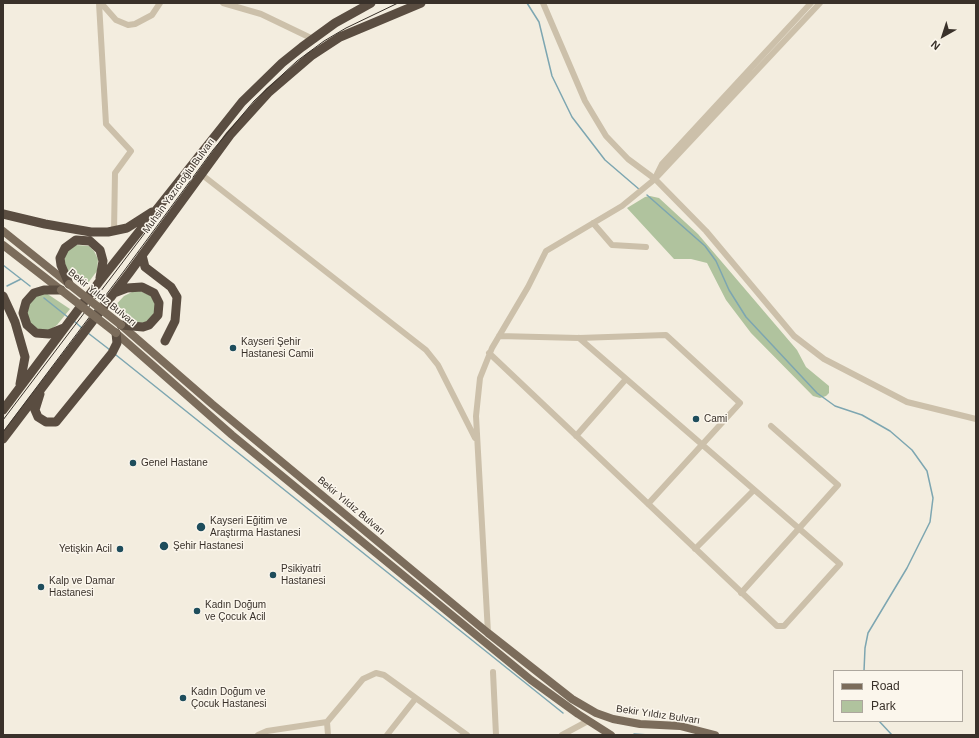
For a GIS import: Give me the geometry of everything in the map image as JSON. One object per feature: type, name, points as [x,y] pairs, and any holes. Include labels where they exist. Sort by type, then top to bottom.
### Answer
[{"type":"highway","name":"Muhsin Yazıcıoğlu Bulvarı","points":[[3,410],[99,282],[242,102],[282,63],[313,39],[335,23],[371,3]]},
{"type":"highway","name":"Muhsin Yazıcıoğlu Bulvarı","points":[[3,439],[130,272],[230,135],[269,92],[311,56],[340,37],[421,3]]},
{"type":"highway","points":[[3,214],[65,228],[91,232],[114,232],[127,228],[159,208]]},
{"type":"highway","points":[[69,284],[60,265],[60,258],[65,248],[78,240],[90,241],[100,250],[103,265],[99,282]]},
{"type":"highway","points":[[142,255],[145,267],[153,275],[171,287],[178,300],[175,321],[165,342]]},
{"type":"highway","points":[[130,272],[143,272],[153,275]]},
{"type":"highway","points":[[113,293],[126,288],[142,287],[154,293],[160,303],[158,315],[149,325],[143,327],[121,325]]},
{"type":"highway","points":[[61,290],[44,290],[34,293],[26,302],[23,313],[27,325],[36,333],[49,334],[65,327]]},
{"type":"highway","points":[[3,296],[15,322],[25,357],[20,383],[15,395]]},
{"type":"highway","points":[[41,389],[35,410],[38,417],[46,422],[56,422],[112,353],[117,343],[116,333]]},
{"type":"main road","name":"Bekir Yıldız Bulvarı","points":[[3,231],[121,325],[218,409],[488,633],[572,699],[596,713],[622,721],[680,726],[715,735]]},
{"type":"main road","name":"Bekir Yıldız Bulvarı","points":[[3,245],[116,333],[232,435],[531,680],[588,721],[611,735]]},
{"type":"street","points":[[100,3],[116,20],[128,25],[135,24],[152,15],[160,3]]},
{"type":"street","points":[[100,3],[106,124],[131,151],[115,173],[114,232]]},
{"type":"street","points":[[223,3],[254,11],[313,39]]},
{"type":"street","points":[[543,3],[594,119],[620,152],[655,179],[706,231],[788,329],[808,348],[855,376],[908,402],[976,419]]},
{"type":"street","points":[[655,179],[662,164],[811,3]]},
{"type":"street","points":[[488,633],[476,441],[477,390],[482,370],[489,353],[528,286],[546,251],[622,206],[655,179],[820,3]]},
{"type":"street","points":[[201,174],[426,350],[438,365],[476,441]]},
{"type":"street","points":[[593,224],[612,245],[646,246]]},
{"type":"street","points":[[499,336],[579,338],[666,336],[740,403],[700,444],[648,504]]},
{"type":"street","points":[[489,353],[741,593],[777,626],[780,627],[785,625],[840,564],[579,338]]},
{"type":"street","points":[[576,436],[626,379]]},
{"type":"street","points":[[741,593],[838,485],[771,426]]},
{"type":"street","points":[[695,549],[754,491]]},
{"type":"street","points":[[493,672],[496,735]]},
{"type":"street","points":[[258,735],[327,722],[363,679],[370,674],[384,675],[467,735]]},
{"type":"street","points":[[387,735],[416,698]]},
{"type":"street","points":[[562,735],[588,721]]},
{"type":"street","points":[[327,722],[328,735]]},
{"type":"green space","points":[[650,196],[659,198],[698,234],[797,350],[806,367],[829,386],[829,393],[826,396],[820,398],[813,396],[751,333],[726,300],[707,263],[691,259],[674,259],[627,208],[645,197]]},
{"type":"green space","points":[[76,245],[89,246],[94,251],[98,259],[97,271],[85,287],[66,272],[64,261],[66,252]]},
{"type":"green space","points":[[134,291],[140,291],[151,296],[155,304],[155,312],[147,323],[129,322],[112,309],[124,296]]},
{"type":"green space","points":[[46,293],[70,309],[57,325],[48,331],[33,328],[25,311],[33,297]]},
{"type":"waterway","points":[[527,3],[539,22],[552,76],[572,117],[605,160],[640,190]]},
{"type":"waterway","points":[[647,195],[705,246],[716,261],[729,290],[746,317],[817,393],[835,406],[862,415],[890,431],[912,450],[927,471],[933,498],[930,522],[907,568],[868,633],[865,648],[864,670]]},
{"type":"waterway","points":[[3,265],[30,286]]},
{"type":"waterway","points":[[7,286],[21,279]]},
{"type":"waterway","points":[[44,298],[69,318]]},
{"type":"waterway","points":[[74,321],[83,329]]},
{"type":"waterway","points":[[88,333],[110,350]]},
{"type":"waterway","points":[[116,355],[563,713]]},
{"type":"waterway","points":[[880,722],[892,735]]},
{"type":"waterway","points":[[634,734],[649,735]]},
{"type":"tram line","points":[[3,432],[213,150],[254,101],[297,61],[324,41],[346,28],[398,3]]},
{"type":"tram line","points":[[3,420],[154,221]]},
{"type":"place","name":"Kayseri Şehir Hastanesi Camii","points":[[233,348]]},
{"type":"place","name":"Cami","points":[[696,419]]},
{"type":"place","name":"Genel Hastane","points":[[133,463]]},
{"type":"place","name":"Kayseri Eğitim ve Araştırma Hastanesi","points":[[201,527]]},
{"type":"place","name":"Şehir Hastanesi","points":[[164,546]]},
{"type":"place","name":"Yetişkin Acil","points":[[120,549]]},
{"type":"place","name":"Psikiyatri Hastanesi","points":[[273,575]]},
{"type":"place","name":"Kalp ve Damar Hastanesi","points":[[41,587]]},
{"type":"place","name":"Kadın Doğum ve Çocuk Acil","points":[[197,611]]},
{"type":"place","name":"Kadın Doğum ve Çocuk Hastanesi","points":[[183,698]]}]
